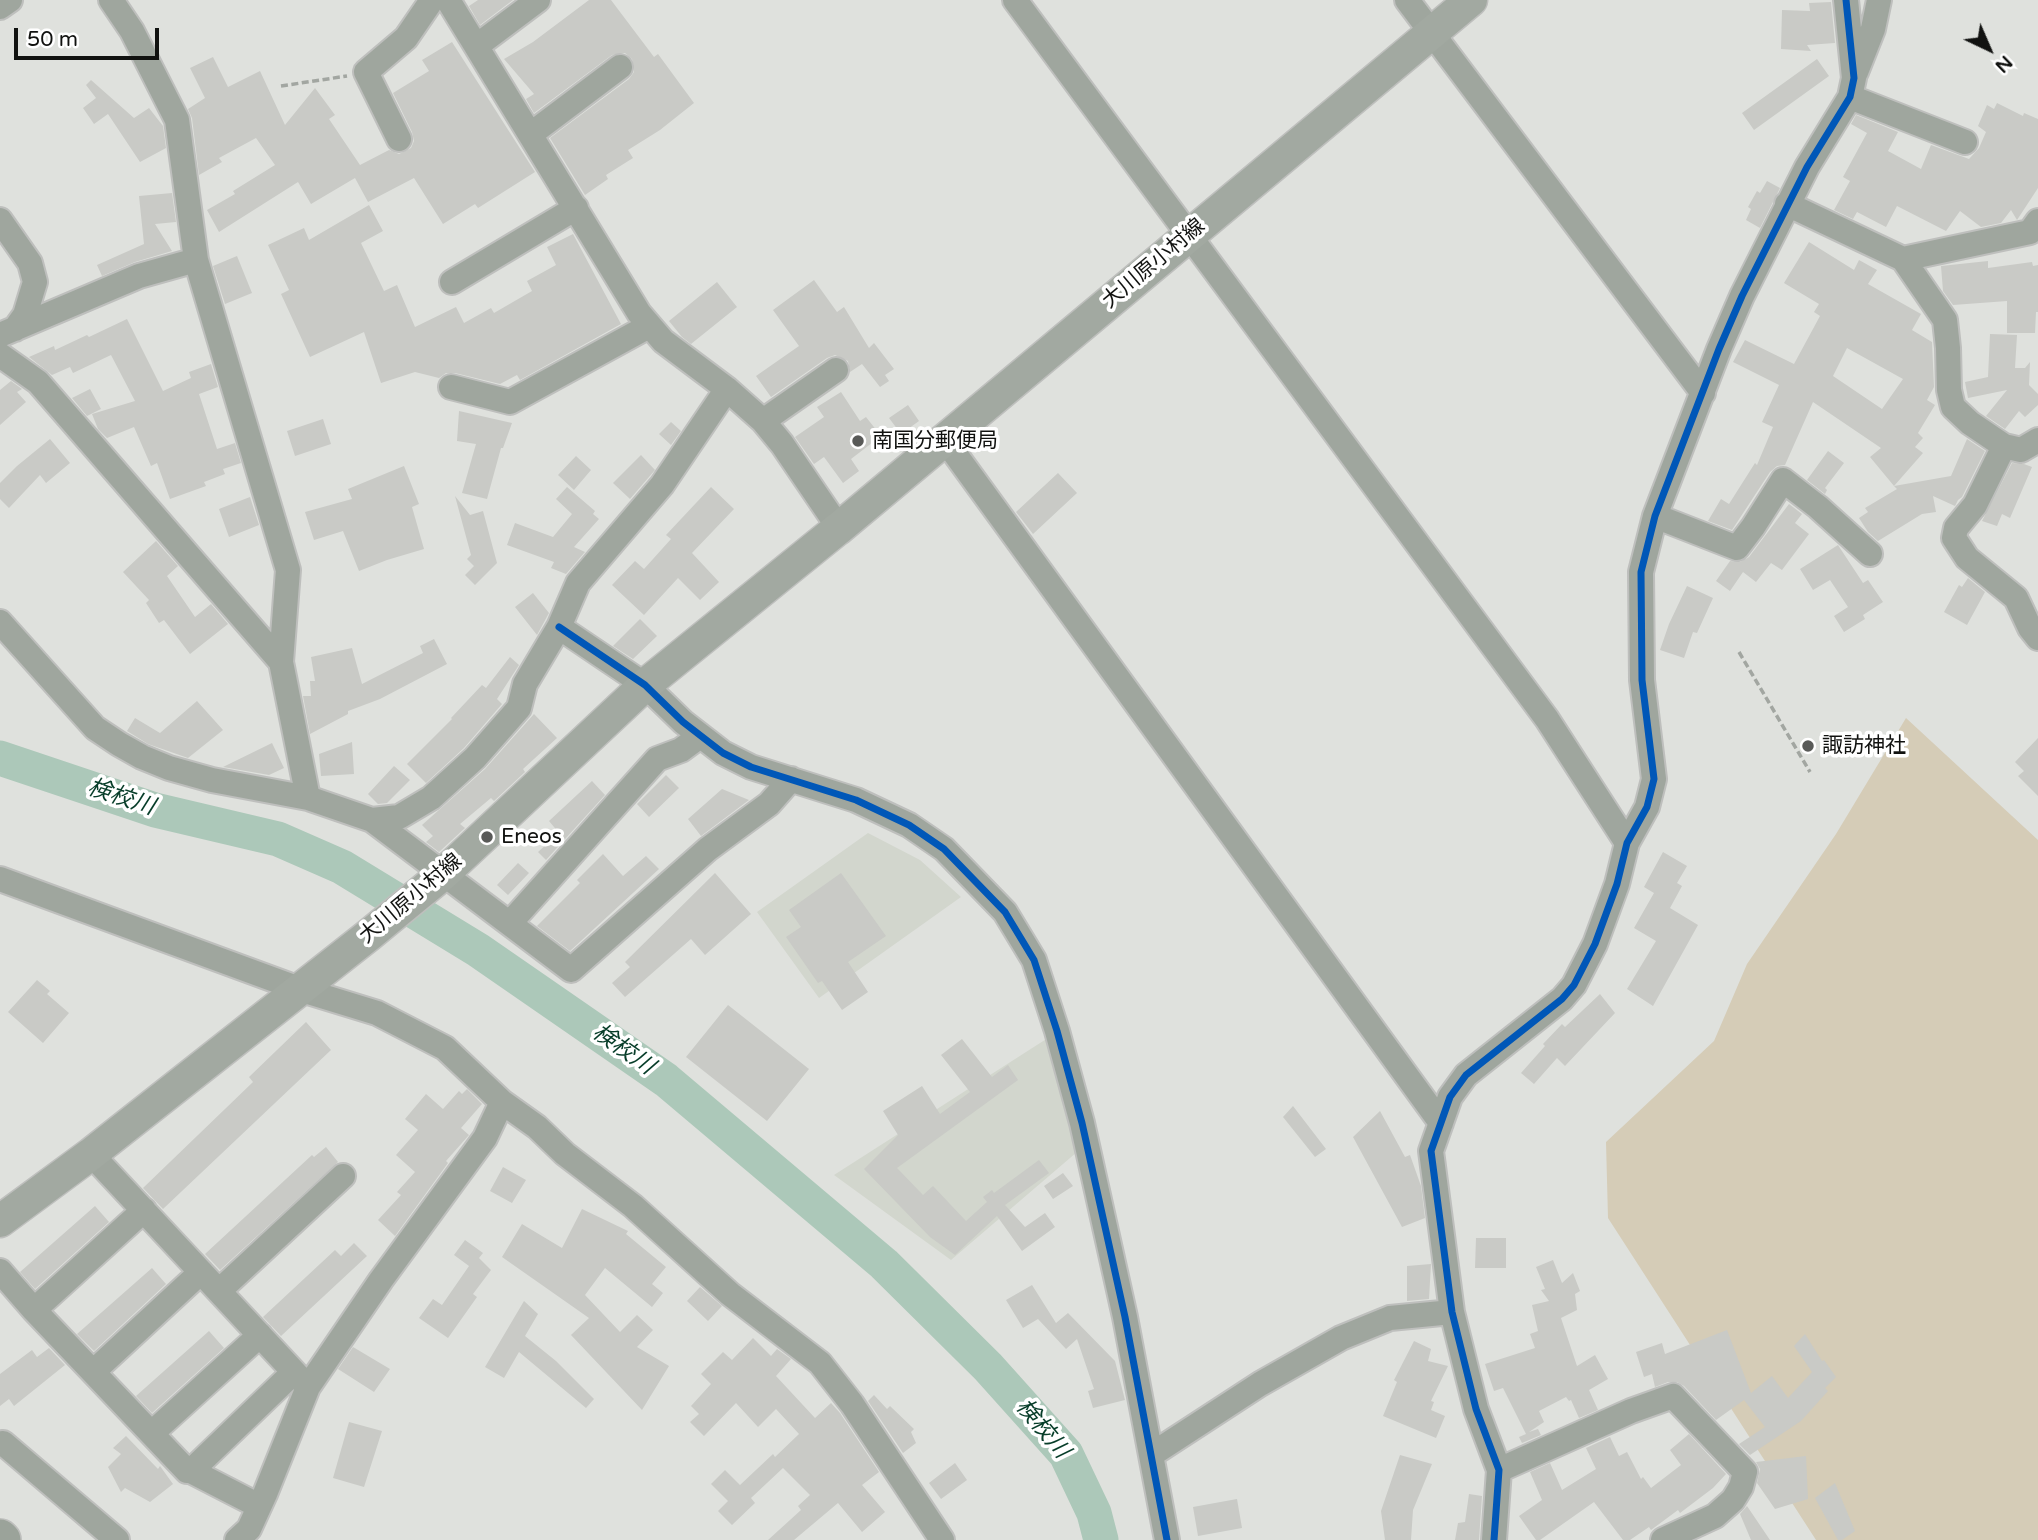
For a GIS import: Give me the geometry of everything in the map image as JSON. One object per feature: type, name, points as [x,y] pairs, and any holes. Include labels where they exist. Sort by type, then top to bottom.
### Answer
[{"type":"main road","name":"大川原小村線","points":[[0,1222],[302,990],[442,875],[645,685],[839,529],[1471,0]]},
{"type":"street","points":[[0,7],[10,0]]},
{"type":"street","points":[[111,0],[132,31],[177,120],[196,260],[288,570],[281,662],[308,798]]},
{"type":"street","points":[[400,139],[366,72],[406,38],[432,0]]},
{"type":"street","points":[[448,0],[478,45],[639,313],[663,341],[763,421],[782,444],[839,529]]},
{"type":"street","points":[[478,45],[538,0]]},
{"type":"street","points":[[1015,0],[1547,719],[1627,843]]},
{"type":"street","points":[[1407,0],[1703,393]]},
{"type":"street","points":[[1846,0],[1852,88]]},
{"type":"street","points":[[1493,1540],[1499,1470],[1476,1409],[1452,1312],[1431,1151],[1450,1097],[1466,1075],[1562,999],[1574,985],[1595,944],[1617,884],[1627,843],[1647,807],[1654,779],[1642,680],[1641,572],[1655,516],[1742,296],[1787,204],[1852,88],[1873,29],[1879,0]]},
{"type":"street","points":[[531,134],[620,66]]},
{"type":"street","points":[[1852,88],[1965,142]]},
{"type":"street","points":[[1787,204],[1903,259],[1945,320],[1949,390],[1953,407],[1970,423],[2004,446],[2021,450],[2038,440]]},
{"type":"street","points":[[452,282],[576,208]]},
{"type":"street","points":[[0,220],[30,263],[35,282],[25,315],[7,332]]},
{"type":"street","points":[[1903,259],[2031,232],[2038,221]]},
{"type":"street","points":[[7,332],[139,276],[196,260]]},
{"type":"street","points":[[452,387],[510,402],[649,326]]},
{"type":"street","points":[[0,355],[38,382],[281,662]]},
{"type":"street","points":[[763,421],[836,370]]},
{"type":"street","points":[[372,820],[398,817],[431,798],[475,758],[519,708],[525,684],[559,627],[578,583],[662,485],[727,390]]},
{"type":"street","points":[[945,440],[1441,1123]]},
{"type":"street","points":[[2004,446],[1975,505],[1956,528],[1954,538],[1968,558],[2016,598],[2030,628],[2038,638]]},
{"type":"street","points":[[1655,516],[1737,548],[1783,480],[1818,507],[1870,554]]},
{"type":"street","points":[[0,622],[95,728],[142,757],[212,780],[308,798],[372,820],[571,970],[708,849],[769,804],[792,779]]},
{"type":"street","points":[[559,627],[645,685],[700,736],[723,753],[751,767],[856,800],[909,825],[944,849],[1005,912],[1034,960],[1082,1123],[1125,1317],[1167,1540]]},
{"type":"street","points":[[510,923],[657,759],[681,750],[700,736]]},
{"type":"street","points":[[0,879],[302,990],[377,1013],[445,1048],[502,1102],[537,1127],[565,1154],[633,1206],[730,1294],[820,1363],[852,1404],[942,1540]]},
{"type":"street","points":[[191,1471],[301,1379],[381,1280],[485,1138],[502,1102]]},
{"type":"street","points":[[91,1154],[301,1379]]},
{"type":"street","points":[[219,1291],[344,1176]]},
{"type":"street","points":[[34,1311],[144,1210]]},
{"type":"street","points":[[0,1271],[34,1311],[187,1471],[260,1506]]},
{"type":"street","points":[[93,1372],[201,1272]]},
{"type":"street","points":[[1151,1455],[1260,1384],[1341,1338],[1390,1318],[1452,1312]]},
{"type":"street","points":[[152,1433],[260,1335]]},
{"type":"street","points":[[248,1536],[301,1379]]},
{"type":"street","points":[[1499,1470],[1631,1411],[1673,1396],[1745,1472],[1741,1487],[1733,1500],[1715,1516],[1663,1540]]},
{"type":"street","points":[[3,1443],[117,1540]]},
{"type":"path","points":[[281,86],[366,72]]},
{"type":"path","points":[[1739,652],[1810,772]]},
{"type":"shaded area","points":[[1906,718],[2038,840],[2038,1540],[1816,1540],[1608,1218],[1606,1142],[1714,1041],[1747,964],[1836,834]]},
{"type":"shaded area","points":[[868,833],[920,860],[961,897],[819,998],[757,912]]},
{"type":"shaded area","points":[[1051,1036],[1077,1152],[951,1260],[834,1175]]},
{"type":"building","points":[[478,0],[513,0],[480,25],[469,6]]},
{"type":"building","points":[[589,0],[611,0],[654,57],[658,54],[694,103],[660,130],[628,150],[633,158],[606,175],[608,179],[585,195],[550,138],[629,79],[634,72],[632,59],[625,53],[612,55],[534,113],[526,99],[534,94],[504,59],[533,42]]},
{"type":"building","points":[[1831,2],[1835,43],[1807,45],[1811,51],[1781,49],[1782,10],[1810,11],[1809,3]]},
{"type":"building","points":[[452,42],[535,172],[478,208],[475,204],[443,224],[414,178],[368,202],[355,178],[311,204],[298,182],[219,232],[207,210],[235,194],[233,191],[275,165],[256,138],[219,158],[222,162],[199,175],[192,118],[188,109],[205,98],[190,68],[213,57],[228,87],[260,71],[285,125],[315,88],[335,115],[329,119],[360,165],[389,150],[399,154],[411,148],[414,141],[412,132],[393,93],[429,71],[422,60]]},
{"type":"building","points":[[1817,59],[1829,76],[1754,130],[1742,113]]},
{"type":"building","points":[[91,80],[134,118],[149,108],[163,126],[166,148],[140,162],[108,114],[94,124],[83,108],[96,98],[86,85]]},
{"type":"building","points":[[1997,103],[2023,116],[2024,113],[2038,119],[2038,188],[2017,220],[2011,210],[2001,223],[1981,227],[1960,211],[1946,231],[1897,206],[1886,227],[1857,212],[1853,219],[1834,210],[1850,181],[1843,177],[1867,133],[1851,124],[1856,115],[1898,132],[1888,151],[1921,169],[1931,145],[1969,159],[1979,148],[1986,132],[1978,126],[1987,105],[1994,109]]},
{"type":"building","points":[[1767,181],[1780,188],[1760,228],[1746,220],[1751,209],[1748,207],[1757,191],[1760,193]]},
{"type":"building","points":[[172,193],[176,222],[155,224],[172,251],[102,276],[97,265],[144,244],[139,196]]},
{"type":"building","points":[[369,205],[383,231],[361,243],[384,291],[397,285],[415,327],[456,307],[464,323],[491,308],[494,313],[532,291],[527,281],[556,265],[547,247],[573,234],[621,324],[520,380],[517,375],[500,384],[455,373],[446,373],[439,378],[415,372],[381,383],[364,332],[310,357],[281,294],[289,290],[268,245],[304,228],[309,240]]},
{"type":"building","points":[[1809,242],[1854,270],[1859,260],[1877,270],[1868,284],[1921,314],[1912,330],[1932,342],[1934,387],[1927,400],[1935,405],[1918,433],[1923,438],[1915,447],[1923,453],[1894,486],[1870,457],[1881,448],[1813,402],[1785,465],[1777,466],[1770,472],[1732,530],[1708,521],[1721,499],[1729,504],[1755,463],[1757,465],[1773,427],[1762,422],[1779,385],[1733,362],[1745,340],[1794,364],[1820,316],[1814,312],[1819,304],[1784,283]],"holes":[[[1847,348],[1903,379],[1882,409],[1833,376]]]},
{"type":"building","points":[[237,256],[252,293],[225,304],[213,266]]},
{"type":"building","points":[[1988,261],[1988,268],[2032,262],[2033,266],[2038,265],[2035,333],[2007,333],[2007,301],[1953,305],[1943,291],[1941,266]]},
{"type":"building","points":[[814,280],[837,312],[844,307],[869,348],[874,343],[894,369],[885,375],[889,381],[880,387],[862,364],[850,372],[848,361],[835,355],[771,397],[756,376],[799,346],[773,310]]},
{"type":"building","points":[[717,282],[737,307],[691,344],[669,321]]},
{"type":"building","points":[[127,319],[163,391],[191,378],[189,372],[211,364],[218,387],[199,394],[217,449],[235,443],[241,463],[223,469],[225,474],[204,482],[206,486],[170,499],[157,463],[151,466],[134,427],[107,438],[98,429],[92,414],[135,401],[111,355],[73,373],[70,367],[52,375],[29,357],[54,346],[55,350],[87,335],[89,337]]},
{"type":"building","points":[[1990,334],[2017,335],[2015,368],[2025,368],[2030,362],[2029,385],[2038,394],[2038,405],[2025,417],[2019,411],[2005,429],[1986,416],[2007,390],[1968,398],[1965,382],[1988,377]]},
{"type":"building","points":[[11,381],[22,389],[17,392],[26,402],[0,425],[0,390]]},
{"type":"building","points":[[90,389],[101,409],[87,416],[72,398]]},
{"type":"building","points":[[841,392],[860,421],[866,417],[881,436],[851,459],[859,471],[843,483],[824,457],[814,464],[795,437],[824,417],[817,407]]},
{"type":"building","points":[[908,405],[919,421],[901,434],[889,418]]},
{"type":"building","points":[[459,411],[512,423],[501,448],[487,499],[462,493],[476,444],[457,441]]},
{"type":"building","points":[[323,419],[331,444],[295,456],[287,431]]},
{"type":"building","points":[[671,422],[681,431],[671,445],[659,434]]},
{"type":"building","points":[[50,439],[70,463],[46,483],[40,475],[9,508],[0,499],[0,483]]},
{"type":"building","points":[[1967,439],[1985,451],[1955,506],[1933,496],[1936,512],[1922,514],[1878,541],[1868,532],[1859,518],[1868,512],[1865,508],[1897,489],[1894,486],[1951,476]]},
{"type":"building","points":[[1828,451],[1844,463],[1825,488],[1825,494],[1807,480]]},
{"type":"building","points":[[641,455],[655,470],[630,499],[613,483]]},
{"type":"building","points":[[576,456],[591,470],[574,490],[558,475]]},
{"type":"building","points":[[2012,463],[2032,467],[2010,518],[2002,514],[1997,526],[1982,521]]},
{"type":"building","points":[[404,466],[419,504],[412,507],[424,549],[359,571],[343,531],[314,540],[305,512],[352,499],[348,489]]},
{"type":"building","points":[[1058,473],[1077,493],[1033,534],[1016,512]]},
{"type":"building","points":[[567,487],[595,511],[593,514],[599,519],[574,547],[585,552],[566,574],[551,568],[554,562],[507,545],[515,523],[553,537],[572,514],[556,499]]},
{"type":"building","points":[[711,487],[734,509],[692,553],[719,582],[700,600],[678,578],[644,615],[612,585],[635,561],[644,569],[671,539],[666,535]]},
{"type":"building","points":[[455,496],[470,515],[483,511],[497,563],[475,585],[465,575],[474,566],[467,559],[471,555]]},
{"type":"building","points":[[250,497],[259,525],[229,537],[219,509]]},
{"type":"building","points":[[1789,504],[1802,514],[1795,523],[1809,534],[1782,570],[1771,563],[1756,582],[1743,572],[1730,591],[1716,581],[1730,561],[1740,562],[1749,557]]},
{"type":"building","points":[[156,541],[178,566],[167,576],[195,617],[211,604],[228,624],[190,654],[164,620],[159,623],[146,603],[149,600],[123,572]]},
{"type":"building","points":[[1838,545],[1863,583],[1868,580],[1883,602],[1863,615],[1865,619],[1844,632],[1834,616],[1848,607],[1830,580],[1813,590],[1800,569]]},
{"type":"building","points":[[1968,578],[1985,592],[1967,625],[1944,612],[1959,585],[1962,587]]},
{"type":"building","points":[[1687,586],[1713,598],[1697,633],[1693,632],[1684,658],[1660,650]]},
{"type":"building","points":[[533,593],[549,613],[537,635],[515,607]]},
{"type":"building","points":[[640,619],[657,636],[633,659],[613,646]]},
{"type":"building","points":[[434,639],[447,664],[380,699],[348,711],[348,714],[310,734],[303,696],[311,696],[310,681],[315,681],[311,657],[352,648],[362,684],[423,653],[420,646]]},
{"type":"building","points":[[510,657],[519,665],[497,699],[502,704],[464,748],[426,783],[407,764],[482,685],[486,688]]},
{"type":"building","points":[[197,701],[223,730],[188,758],[148,744],[127,731],[135,718],[160,733]]},
{"type":"building","points":[[534,714],[557,738],[523,769],[525,772],[494,801],[491,798],[460,824],[465,828],[439,852],[426,842],[433,836],[422,825],[485,769]]},
{"type":"building","points":[[2038,738],[2038,796],[2018,776],[2024,771],[2015,762]]},
{"type":"building","points":[[352,742],[354,774],[321,776],[319,754]]},
{"type":"building","points":[[272,743],[284,768],[269,775],[223,767]]},
{"type":"building","points":[[394,766],[410,780],[387,803],[378,804],[368,794]]},
{"type":"building","points":[[666,775],[679,788],[649,817],[637,804]]},
{"type":"building","points":[[592,781],[605,795],[546,860],[538,852],[559,833],[549,821]]},
{"type":"building","points":[[722,789],[749,800],[701,836],[688,819]]},
{"type":"building","points":[[1663,852],[1687,866],[1677,883],[1682,886],[1670,908],[1698,925],[1653,1006],[1627,989],[1656,941],[1634,928],[1654,893],[1644,887]]},
{"type":"building","points":[[603,854],[623,876],[646,856],[659,869],[570,951],[537,926],[580,883],[577,880]]},
{"type":"building","points":[[518,863],[529,873],[508,895],[497,885]]},
{"type":"building","points":[[715,873],[751,914],[705,955],[691,939],[625,997],[612,983],[630,967],[625,962]]},
{"type":"building","points":[[841,873],[886,936],[848,962],[868,992],[842,1010],[822,981],[818,983],[786,937],[801,927],[789,910]]},
{"type":"building","points":[[37,980],[50,991],[47,994],[69,1013],[43,1043],[8,1012]]},
{"type":"building","points":[[1600,994],[1615,1013],[1565,1066],[1557,1058],[1534,1084],[1521,1073],[1562,1024],[1565,1027]]},
{"type":"building","points":[[728,1005],[809,1069],[767,1121],[686,1057]]},
{"type":"building","points":[[306,1022],[331,1050],[163,1209],[143,1188],[253,1082],[249,1077]]},
{"type":"building","points":[[962,1039],[992,1077],[1008,1065],[1018,1080],[897,1168],[923,1195],[933,1186],[966,1221],[987,1202],[983,1197],[992,1190],[994,1193],[1039,1160],[1049,1173],[1005,1205],[1025,1227],[1045,1213],[1055,1227],[1022,1251],[997,1216],[955,1255],[930,1237],[864,1169],[898,1135],[883,1111],[922,1086],[940,1114],[970,1092],[941,1055]]},
{"type":"building","points":[[467,1089],[482,1104],[461,1128],[469,1135],[446,1161],[448,1163],[395,1236],[378,1220],[401,1195],[397,1192],[415,1172],[396,1155],[418,1130],[405,1119],[426,1094],[443,1109],[459,1091],[462,1094]]},
{"type":"building","points":[[1293,1106],[1326,1149],[1315,1157],[1283,1117]]},
{"type":"building","points":[[1380,1111],[1405,1157],[1410,1155],[1421,1186],[1425,1218],[1402,1227],[1353,1137]]},
{"type":"building","points":[[326,1147],[338,1162],[220,1270],[205,1254],[312,1155],[314,1157]]},
{"type":"building","points":[[503,1167],[526,1180],[512,1203],[490,1191]]},
{"type":"building","points":[[1063,1173],[1073,1186],[1053,1199],[1044,1186]]},
{"type":"building","points":[[95,1206],[109,1222],[35,1289],[20,1272]]},
{"type":"building","points":[[582,1209],[628,1231],[626,1234],[666,1267],[652,1284],[663,1293],[652,1307],[605,1268],[585,1295],[620,1332],[637,1315],[653,1330],[637,1347],[669,1366],[642,1410],[571,1335],[589,1318],[502,1257],[522,1224],[562,1248]]},
{"type":"building","points":[[1476,1238],[1506,1238],[1506,1268],[1475,1268]]},
{"type":"building","points":[[465,1240],[483,1253],[479,1258],[491,1270],[473,1294],[477,1297],[448,1338],[419,1318],[433,1299],[442,1305],[469,1266],[454,1255]]},
{"type":"building","points":[[354,1243],[367,1256],[281,1336],[263,1317],[335,1250],[341,1256]]},
{"type":"building","points":[[1553,1260],[1562,1283],[1573,1273],[1580,1291],[1575,1294],[1577,1310],[1561,1318],[1577,1366],[1595,1355],[1608,1379],[1589,1390],[1598,1410],[1579,1418],[1571,1400],[1566,1397],[1539,1411],[1544,1422],[1529,1432],[1538,1429],[1541,1435],[1522,1443],[1519,1437],[1526,1434],[1503,1388],[1494,1391],[1485,1364],[1535,1348],[1530,1334],[1538,1331],[1532,1305],[1549,1301],[1541,1290],[1545,1289],[1536,1267]]},
{"type":"building","points":[[1431,1264],[1429,1299],[1407,1301],[1407,1266]]},
{"type":"building","points":[[152,1268],[166,1284],[94,1351],[77,1334]]},
{"type":"building","points":[[1032,1285],[1056,1323],[1068,1313],[1115,1361],[1125,1400],[1093,1408],[1088,1391],[1094,1389],[1077,1339],[1066,1349],[1038,1319],[1023,1328],[1006,1300]]},
{"type":"building","points":[[700,1287],[722,1306],[708,1321],[687,1301]]},
{"type":"building","points":[[524,1301],[538,1314],[525,1336],[556,1361],[594,1399],[586,1408],[519,1352],[504,1378],[485,1367]]},
{"type":"building","points":[[1727,1330],[1751,1393],[1772,1376],[1788,1398],[1812,1372],[1794,1346],[1805,1334],[1836,1377],[1825,1388],[1828,1391],[1801,1421],[1750,1455],[1739,1444],[1765,1427],[1744,1400],[1716,1420],[1677,1382],[1655,1387],[1652,1374],[1644,1377],[1636,1352],[1662,1343],[1665,1354]]},
{"type":"building","points":[[209,1331],[224,1348],[152,1413],[136,1396]]},
{"type":"building","points":[[753,1338],[771,1356],[777,1349],[791,1359],[776,1376],[815,1418],[831,1403],[879,1472],[862,1485],[885,1512],[862,1532],[838,1503],[794,1540],[768,1540],[801,1510],[798,1506],[810,1495],[783,1468],[751,1498],[755,1503],[732,1525],[718,1511],[728,1501],[711,1484],[725,1470],[740,1485],[799,1434],[776,1409],[758,1427],[736,1403],[704,1436],[690,1422],[699,1414],[691,1406],[711,1384],[701,1374],[723,1352],[732,1360]]},
{"type":"building","points":[[1414,1341],[1431,1349],[1428,1361],[1448,1366],[1431,1401],[1434,1402],[1431,1410],[1445,1416],[1436,1438],[1383,1416],[1397,1382],[1394,1380]]},
{"type":"building","points":[[353,1347],[390,1369],[374,1392],[338,1369]]},
{"type":"building","points":[[49,1348],[65,1365],[14,1406],[9,1399],[0,1406],[0,1374],[32,1350],[37,1357]]},
{"type":"building","points":[[874,1395],[887,1409],[890,1406],[914,1429],[911,1432],[916,1443],[903,1453],[868,1401]]},
{"type":"building","points":[[349,1422],[382,1431],[364,1487],[333,1478]]},
{"type":"building","points":[[1689,1434],[1726,1474],[1713,1488],[1680,1513],[1678,1510],[1651,1530],[1649,1527],[1630,1540],[1623,1540],[1594,1502],[1540,1540],[1536,1540],[1519,1516],[1542,1500],[1530,1472],[1550,1463],[1562,1490],[1596,1469],[1586,1448],[1610,1437],[1619,1456],[1627,1452],[1641,1479],[1643,1477],[1651,1488],[1681,1465],[1670,1450]]},
{"type":"building","points":[[126,1436],[158,1469],[160,1466],[173,1484],[150,1502],[125,1488],[121,1492],[108,1467],[121,1454],[113,1448]]},
{"type":"building","points":[[1400,1455],[1432,1464],[1413,1510],[1411,1540],[1385,1540],[1381,1511]]},
{"type":"building","points":[[1806,1456],[1808,1499],[1775,1509],[1757,1483],[1760,1469],[1756,1462]]},
{"type":"building","points":[[955,1463],[967,1480],[941,1499],[929,1483]]},
{"type":"building","points":[[1835,1483],[1855,1531],[1842,1540],[1838,1540],[1815,1498]]},
{"type":"building","points":[[1469,1494],[1482,1496],[1479,1540],[1455,1540],[1458,1523],[1465,1522]]},
{"type":"building","points":[[1237,1499],[1242,1528],[1198,1536],[1193,1507]]},
{"type":"building","points":[[1747,1506],[1770,1540],[1751,1540],[1740,1514]]},
{"type":"waterway","name":"検校川","points":[[0,758],[155,810],[278,839],[342,867],[478,950],[666,1080],[884,1264],[988,1367],[1066,1454],[1094,1513],[1101,1540]]},
{"type":"cycle path","points":[[1494,1540],[1499,1470],[1476,1409],[1452,1312],[1431,1151],[1450,1097],[1466,1075],[1562,999],[1574,985],[1595,944],[1617,884],[1627,843],[1647,807],[1654,779],[1642,680],[1641,572],[1655,516],[1742,296],[1807,167],[1850,97],[1854,78],[1846,0]]},
{"type":"cycle path","points":[[559,627],[645,685],[683,722],[723,753],[751,767],[856,800],[909,825],[944,849],[1005,912],[1034,960],[1082,1123],[1125,1317],[1167,1540]]},
{"type":"place","name":"南国分郵便局","points":[[858,441]]},
{"type":"place","name":"諏訪神社","points":[[1808,746]]},
{"type":"place","name":"Eneos","points":[[487,837]]}]
